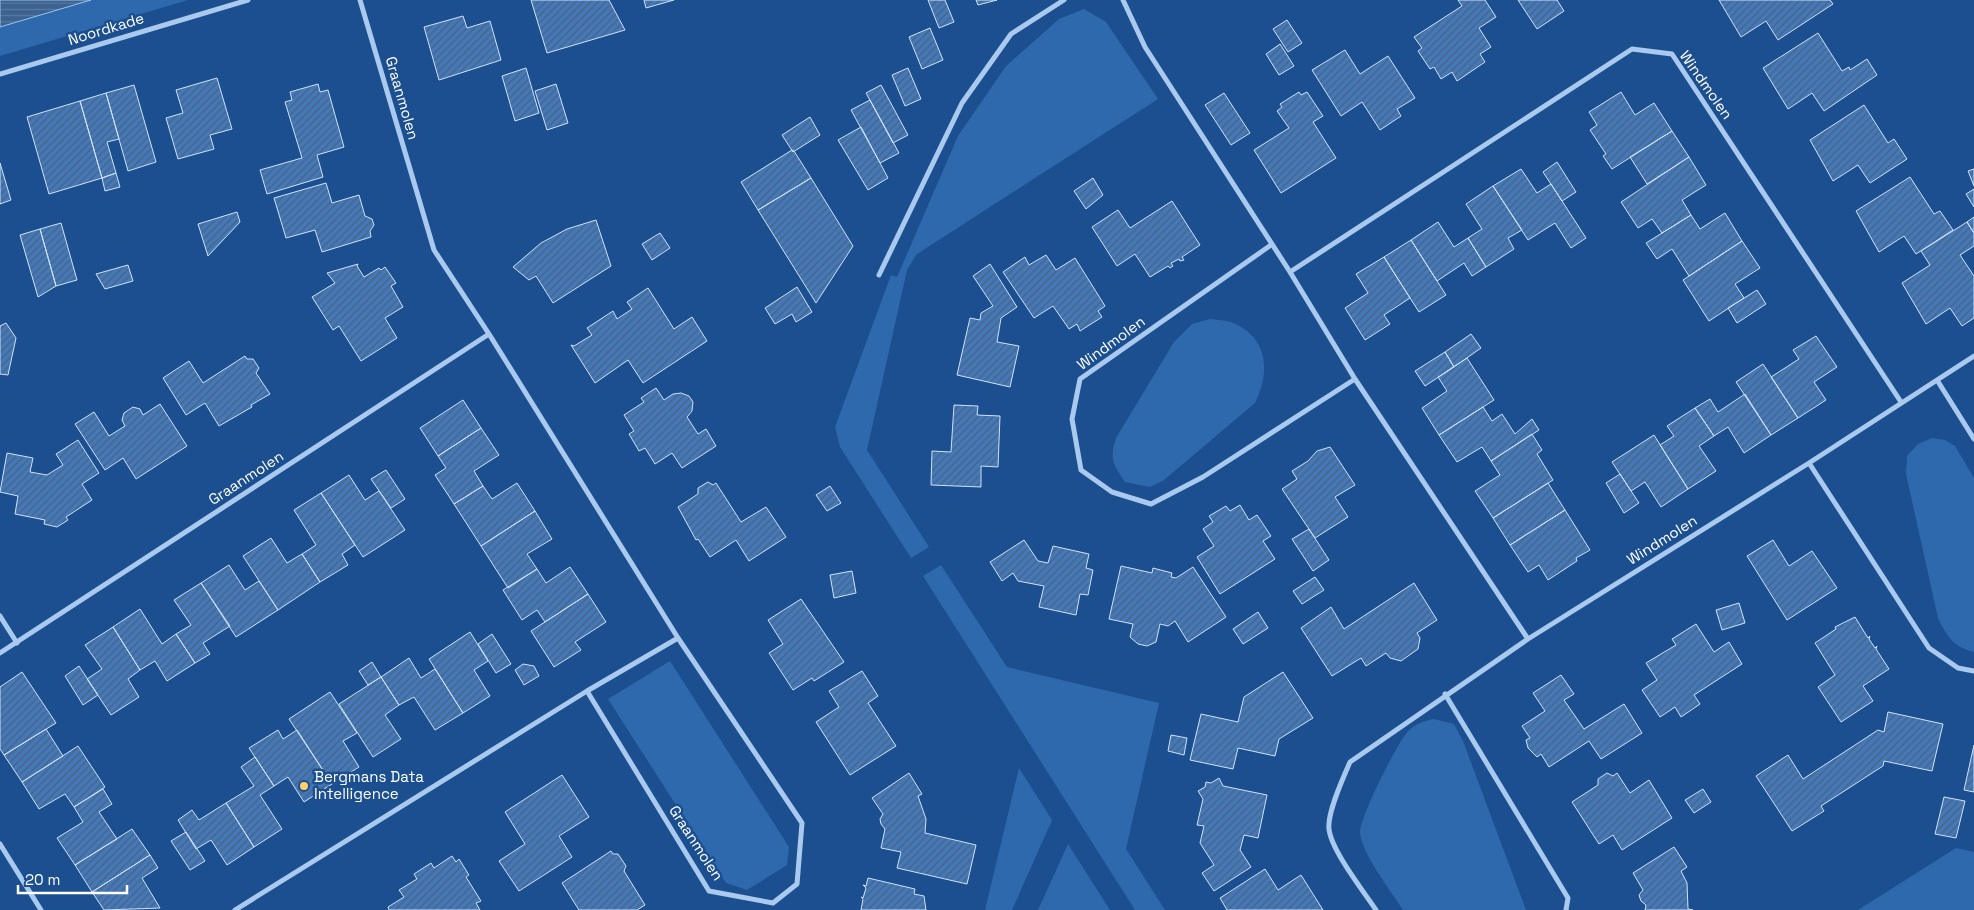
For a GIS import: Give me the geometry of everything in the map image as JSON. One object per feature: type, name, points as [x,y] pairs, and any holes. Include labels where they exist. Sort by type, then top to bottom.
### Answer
[{"type":"street","name":"Noordkade","points":[[0,74],[248,0]]},
{"type":"street","name":"Graanmolen","points":[[360,0],[434,250],[489,334],[678,638],[802,823],[797,884],[773,903],[709,891],[587,691]]},
{"type":"street","points":[[879,275],[962,102],[1011,34],[1064,0]]},
{"type":"street","points":[[1123,0],[1145,46],[1290,272],[1355,378],[1528,639]]},
{"type":"street","name":"Windmolen","points":[[1290,272],[1632,49],[1672,54],[1901,402]]},
{"type":"street","name":"Windmolen","points":[[1271,245],[1080,378],[1072,420],[1081,470],[1112,492],[1151,504],[1203,476],[1355,378]]},
{"type":"street","name":"Graanmolen","points":[[0,653],[489,334]]},
{"type":"street","name":"Windmolen","points":[[1376,910],[1339,854],[1328,829],[1336,794],[1350,762],[1445,694],[1528,639],[1809,463],[1974,356]]},
{"type":"street","points":[[1937,380],[1974,439]]},
{"type":"street","points":[[1809,463],[1929,648],[1958,668],[1974,671]]},
{"type":"street","points":[[0,616],[17,643]]},
{"type":"street","points":[[235,910],[587,691],[678,638]]},
{"type":"street","points":[[1445,694],[1568,898],[1566,910]]},
{"type":"street","points":[[0,844],[42,910]]},
{"type":"shaded area","points":[[0,0],[91,0],[0,27]]},
{"type":"shaded area","points":[[91,0],[188,0],[0,56],[0,27]]},
{"type":"shaded area","points":[[1084,9],[1106,22],[1158,99],[917,254],[907,270],[867,450],[929,547],[911,558],[840,447],[835,427],[891,275],[897,277],[958,136],[1006,66],[1059,19]]},
{"type":"shaded area","points":[[1210,319],[1231,322],[1245,330],[1260,347],[1264,368],[1263,380],[1255,403],[1164,480],[1150,487],[1125,482],[1113,461],[1116,438],[1174,342],[1192,324]]},
{"type":"shaded area","points":[[1932,438],[1945,440],[1955,446],[1974,478],[1974,652],[1956,644],[1944,630],[1938,618],[1906,474],[1907,456],[1918,444]]},
{"type":"shaded area","points":[[941,565],[1007,667],[1159,703],[1126,849],[1165,910],[1135,910],[923,576]]},
{"type":"shaded area","points":[[670,661],[789,847],[787,865],[747,890],[726,883],[608,699]]},
{"type":"shaded area","points":[[1434,719],[1454,724],[1463,741],[1526,910],[1403,910],[1366,851],[1360,833],[1361,825],[1386,768],[1400,742],[1408,732],[1418,724]]},
{"type":"shaded area","points":[[1019,768],[1052,820],[1012,910],[985,910]]},
{"type":"shaded area","points":[[1068,844],[1110,910],[1038,910]]},
{"type":"shaded area","points":[[1956,848],[1974,852],[1974,910],[1858,910]]},
{"type":"building","points":[[531,0],[609,0],[625,30],[547,53]]},
{"type":"building","points":[[644,0],[674,0],[646,8]]},
{"type":"building","points":[[928,0],[945,0],[954,22],[939,28]]},
{"type":"building","points":[[976,0],[997,0],[978,5]]},
{"type":"building","points":[[1458,0],[1485,0],[1496,17],[1479,28],[1491,47],[1480,54],[1485,62],[1457,81],[1452,72],[1441,79],[1434,67],[1430,69],[1418,51],[1422,48],[1414,37],[1462,6]]},
{"type":"building","points":[[1518,0],[1557,0],[1564,11],[1537,29]]},
{"type":"building","points":[[1719,0],[1830,0],[1833,4],[1778,40],[1766,21],[1741,37]]},
{"type":"building","points":[[463,16],[467,28],[490,21],[501,60],[439,80],[424,27]]},
{"type":"building","points":[[1287,20],[1302,43],[1288,52],[1273,29]]},
{"type":"building","points":[[930,28],[943,60],[922,69],[909,37]]},
{"type":"building","points":[[1818,33],[1842,71],[1849,67],[1850,70],[1867,59],[1877,75],[1824,111],[1812,93],[1788,109],[1763,68]]},
{"type":"building","points":[[1280,44],[1294,66],[1279,75],[1266,54]]},
{"type":"building","points":[[1345,50],[1360,74],[1388,56],[1415,98],[1397,109],[1401,116],[1380,130],[1362,102],[1341,116],[1312,70]]},
{"type":"building","points":[[526,68],[539,113],[515,121],[502,76]]},
{"type":"building","points":[[908,68],[921,99],[905,106],[892,75]]},
{"type":"building","points":[[217,78],[232,129],[210,135],[214,149],[178,159],[166,118],[183,113],[176,90]]},
{"type":"building","points":[[318,84],[320,92],[328,90],[344,147],[317,155],[323,177],[267,194],[260,170],[302,158],[285,102],[292,100],[290,92]]},
{"type":"building","points":[[556,84],[568,123],[547,130],[535,91]]},
{"type":"building","points":[[134,85],[156,162],[128,171],[106,93]]},
{"type":"building","points":[[881,85],[908,135],[893,143],[866,93]]},
{"type":"building","points":[[1299,92],[1301,95],[1307,92],[1323,116],[1313,122],[1336,158],[1281,193],[1254,150],[1289,128],[1277,111],[1282,107],[1280,104]]},
{"type":"building","points":[[1621,92],[1635,115],[1654,103],[1672,131],[1612,169],[1603,156],[1606,154],[1590,130],[1597,125],[1589,112]]},
{"type":"building","points":[[106,93],[119,139],[107,142],[116,173],[102,178],[80,101]]},
{"type":"building","points":[[1224,93],[1250,133],[1231,145],[1205,105]]},
{"type":"building","points":[[870,100],[899,153],[880,163],[851,110]]},
{"type":"building","points":[[80,101],[102,178],[49,194],[27,117]]},
{"type":"building","points":[[1864,105],[1888,143],[1894,139],[1907,159],[1870,183],[1858,165],[1833,181],[1810,140]]},
{"type":"building","points":[[810,117],[820,135],[793,152],[782,135]]},
{"type":"building","points":[[861,127],[888,178],[868,190],[838,140]]},
{"type":"building","points":[[1672,131],[1689,157],[1647,184],[1630,157]]},
{"type":"building","points":[[792,150],[811,178],[758,210],[741,182]]},
{"type":"building","points":[[1689,157],[1706,185],[1682,200],[1691,215],[1662,233],[1652,219],[1638,228],[1621,202]]},
{"type":"building","points":[[1557,162],[1576,192],[1562,201],[1543,172]]},
{"type":"building","points":[[0,163],[11,200],[0,204]]},
{"type":"building","points":[[1521,169],[1537,193],[1551,184],[1586,238],[1571,248],[1555,223],[1528,240],[1493,186]]},
{"type":"building","points":[[1974,169],[1974,186],[1968,171]]},
{"type":"building","points":[[116,173],[120,187],[105,191],[102,178]]},
{"type":"building","points":[[1910,177],[1934,214],[1940,211],[1953,230],[1916,254],[1904,236],[1879,252],[1856,211]]},
{"type":"building","points":[[811,178],[853,246],[816,303],[758,210]]},
{"type":"building","points":[[1093,178],[1103,195],[1086,209],[1074,191]]},
{"type":"building","points":[[326,183],[332,203],[359,195],[365,216],[372,219],[374,225],[370,231],[371,237],[322,252],[315,230],[286,238],[274,198]]},
{"type":"building","points":[[1493,186],[1522,230],[1508,238],[1514,249],[1486,267],[1468,238],[1482,229],[1466,204]]},
{"type":"building","points":[[1974,189],[1974,207],[1966,194]]},
{"type":"building","points":[[1172,201],[1200,245],[1182,257],[1184,260],[1180,261],[1179,259],[1171,263],[1173,266],[1170,268],[1168,266],[1150,277],[1135,254],[1117,266],[1092,227],[1118,210],[1130,228]]},
{"type":"building","points":[[237,212],[240,222],[208,256],[198,224]]},
{"type":"building","points":[[1725,213],[1742,241],[1689,276],[1672,249],[1657,259],[1646,243],[1691,215],[1700,229]]},
{"type":"building","points":[[1974,217],[1974,233],[1967,222]]},
{"type":"building","points":[[596,220],[611,266],[553,303],[536,276],[529,280],[513,267],[541,243],[567,229]]},
{"type":"building","points":[[1438,222],[1454,247],[1468,238],[1486,267],[1472,276],[1464,263],[1437,281],[1411,240]]},
{"type":"building","points":[[1967,222],[1974,233],[1974,246],[1960,255],[1974,276],[1974,318],[1962,326],[1950,308],[1926,324],[1902,283],[1930,265],[1921,251]]},
{"type":"building","points":[[61,223],[77,280],[56,286],[40,229]]},
{"type":"building","points":[[40,229],[56,286],[38,297],[20,235]]},
{"type":"building","points":[[660,233],[670,248],[652,260],[642,244]]},
{"type":"building","points":[[1411,240],[1446,295],[1419,312],[1384,257]]},
{"type":"building","points":[[1742,241],[1760,268],[1735,284],[1744,298],[1709,321],[1683,280]]},
{"type":"building","points":[[1046,255],[1056,270],[1075,258],[1105,306],[1098,311],[1102,317],[1080,331],[1077,324],[1069,329],[1053,306],[1034,318],[1003,272],[1025,257],[1029,265]]},
{"type":"building","points":[[1384,257],[1410,298],[1384,315],[1390,324],[1365,340],[1345,308],[1368,293],[1356,274]]},
{"type":"building","points":[[358,264],[357,266],[364,277],[379,268],[381,270],[385,267],[396,283],[391,286],[403,307],[385,318],[397,338],[361,361],[339,326],[333,330],[312,297],[335,283],[327,273]]},
{"type":"building","points":[[990,264],[1017,307],[1001,318],[997,342],[1019,346],[1010,387],[957,375],[970,318],[980,320],[981,313],[993,306],[973,276]]},
{"type":"building","points":[[128,265],[133,281],[105,289],[96,274]]},
{"type":"building","points":[[797,287],[812,312],[796,322],[792,314],[775,324],[765,308]]},
{"type":"building","points":[[648,288],[674,329],[692,317],[707,341],[643,383],[628,360],[595,383],[571,345],[574,346],[592,335],[587,328],[613,311],[617,319],[632,309],[627,302]]},
{"type":"building","points":[[1757,290],[1766,304],[1737,323],[1728,308]]},
{"type":"building","points":[[6,323],[16,338],[8,375],[0,374],[0,326]]},
{"type":"building","points":[[1471,334],[1481,348],[1454,367],[1445,352]]},
{"type":"building","points":[[1816,336],[1837,367],[1814,382],[1826,400],[1798,418],[1771,377],[1799,359],[1793,350]]},
{"type":"building","points":[[1445,352],[1454,367],[1425,386],[1415,371]]},
{"type":"building","points":[[245,356],[247,359],[253,359],[259,368],[256,373],[270,394],[219,426],[205,403],[186,415],[163,378],[189,361],[203,383]]},
{"type":"building","points":[[1467,358],[1494,400],[1439,435],[1422,408],[1447,391],[1438,377]]},
{"type":"building","points":[[1763,364],[1798,418],[1771,435],[1736,382]]},
{"type":"building","points":[[656,388],[664,400],[673,394],[681,393],[689,396],[693,402],[692,411],[687,417],[698,434],[706,429],[716,446],[682,468],[672,453],[655,464],[645,448],[639,451],[629,434],[634,431],[624,415],[644,402],[641,398]]},
{"type":"building","points":[[1745,394],[1771,435],[1744,453],[1728,427],[1714,436],[1695,408],[1710,399],[1718,412]]},
{"type":"building","points":[[463,400],[481,428],[438,456],[420,428]]},
{"type":"building","points":[[160,404],[187,446],[136,479],[123,458],[105,470],[75,424],[94,412],[109,436],[125,426],[122,420],[124,413],[133,407],[140,409],[143,415]]},
{"type":"building","points":[[954,405],[978,406],[977,415],[1000,416],[998,467],[981,466],[981,487],[931,485],[932,451],[951,452]]},
{"type":"building","points":[[1483,407],[1492,421],[1502,414],[1515,434],[1532,419],[1539,430],[1491,461],[1482,447],[1457,462],[1439,435]]},
{"type":"building","points":[[1695,408],[1714,436],[1699,446],[1716,471],[1688,489],[1660,445],[1674,436],[1667,426]]},
{"type":"building","points":[[481,428],[499,455],[474,471],[483,486],[454,504],[435,475],[446,468],[438,456]]},
{"type":"building","points":[[1532,434],[1542,450],[1537,454],[1553,480],[1493,518],[1475,491],[1500,475],[1491,461]]},
{"type":"building","points":[[1654,435],[1688,489],[1661,507],[1645,482],[1631,491],[1612,462]]},
{"type":"building","points":[[78,440],[99,473],[82,484],[92,500],[66,517],[68,520],[57,527],[44,524],[45,520],[15,514],[18,496],[0,492],[7,453],[33,458],[30,472],[47,475],[63,465],[56,454]]},
{"type":"building","points":[[1330,447],[1355,485],[1335,497],[1348,517],[1315,538],[1282,489],[1297,479],[1292,471],[1308,461],[1317,451]]},
{"type":"building","points":[[386,470],[405,499],[391,508],[371,479]]},
{"type":"building","points":[[1620,474],[1639,503],[1624,513],[1606,483]]},
{"type":"building","points":[[349,475],[365,500],[379,491],[405,530],[363,557],[321,493]]},
{"type":"building","points":[[708,482],[713,485],[716,483],[741,522],[766,507],[786,537],[749,561],[736,540],[710,557],[698,539],[696,540],[678,507],[698,494],[698,488]]},
{"type":"building","points":[[517,483],[535,511],[481,546],[454,504],[483,486],[492,499]]},
{"type":"building","points":[[1548,483],[1565,510],[1510,545],[1493,518]]},
{"type":"building","points":[[830,486],[841,503],[827,511],[816,495]]},
{"type":"building","points":[[321,493],[355,545],[342,554],[348,565],[320,582],[302,554],[316,545],[294,510]]},
{"type":"building","points":[[1240,505],[1249,520],[1257,515],[1271,536],[1263,541],[1275,559],[1220,594],[1197,557],[1214,546],[1203,529],[1213,522],[1209,516],[1226,506],[1230,511]]},
{"type":"building","points":[[1565,510],[1590,550],[1576,558],[1577,561],[1548,580],[1539,565],[1528,572],[1510,545]]},
{"type":"building","points":[[535,511],[552,539],[527,554],[537,569],[508,588],[481,546]]},
{"type":"building","points":[[1309,529],[1329,560],[1313,571],[1292,539]]},
{"type":"building","points":[[271,538],[287,563],[302,554],[320,582],[278,610],[243,556]]},
{"type":"building","points":[[1024,540],[1038,561],[1048,563],[1053,546],[1089,554],[1086,568],[1093,570],[1088,595],[1080,594],[1076,615],[1039,607],[1044,586],[1018,581],[1013,573],[1002,581],[990,562]]},
{"type":"building","points":[[1773,540],[1789,566],[1812,551],[1837,588],[1787,620],[1747,556]]},
{"type":"building","points":[[229,565],[245,590],[259,581],[278,610],[236,637],[201,583]]},
{"type":"building","points":[[1121,566],[1152,573],[1153,568],[1172,573],[1171,577],[1176,578],[1193,567],[1226,617],[1188,642],[1175,621],[1168,626],[1160,624],[1156,642],[1147,646],[1138,644],[1130,637],[1133,624],[1109,619]]},
{"type":"building","points":[[570,567],[588,594],[545,622],[537,610],[522,620],[503,590],[537,569],[546,583]]},
{"type":"building","points":[[852,571],[856,593],[834,598],[830,575]]},
{"type":"building","points":[[1315,577],[1324,590],[1302,604],[1293,591]]},
{"type":"building","points":[[201,583],[230,626],[203,643],[210,654],[195,663],[176,634],[191,625],[174,600]]},
{"type":"building","points":[[1414,583],[1437,620],[1417,633],[1420,638],[1418,649],[1401,661],[1390,658],[1386,653],[1366,666],[1361,658],[1332,676],[1301,628],[1331,607],[1344,629]]},
{"type":"building","points":[[588,594],[606,622],[575,642],[581,650],[554,667],[531,631]]},
{"type":"building","points":[[801,599],[844,662],[814,681],[812,678],[793,690],[769,653],[783,644],[768,620]]},
{"type":"building","points":[[1739,603],[1745,623],[1722,630],[1716,610]]},
{"type":"building","points":[[140,609],[162,644],[176,634],[195,663],[167,681],[155,661],[140,670],[113,627]]},
{"type":"building","points":[[1258,612],[1268,628],[1243,644],[1233,629]]},
{"type":"building","points":[[1855,617],[1868,638],[1870,636],[1869,639],[1875,648],[1877,646],[1876,649],[1889,669],[1863,686],[1873,701],[1841,722],[1818,687],[1835,675],[1815,643],[1836,629],[1835,627]]},
{"type":"building","points":[[1696,624],[1714,652],[1729,642],[1742,664],[1694,695],[1700,704],[1681,717],[1675,707],[1660,717],[1642,690],[1657,680],[1646,663],[1676,645],[1672,639]]},
{"type":"building","points":[[113,627],[140,670],[128,679],[139,697],[111,715],[87,679],[102,669],[85,645]]},
{"type":"building","points":[[470,632],[488,661],[474,670],[490,696],[463,713],[429,659]]},
{"type":"building","points":[[492,634],[511,664],[496,673],[478,644]]},
{"type":"building","points":[[409,658],[421,678],[435,669],[463,713],[435,730],[414,697],[399,705],[381,677]]},
{"type":"building","points":[[372,662],[381,677],[368,685],[359,671]]},
{"type":"building","points":[[523,664],[534,666],[539,676],[524,685],[515,670]]},
{"type":"building","points":[[79,666],[98,695],[83,705],[65,676]]},
{"type":"building","points":[[862,671],[878,696],[868,703],[896,746],[850,775],[816,722],[839,707],[829,691]]},
{"type":"building","points":[[22,672],[56,723],[4,755],[0,749],[0,687]]},
{"type":"building","points":[[1283,672],[1313,718],[1279,739],[1275,756],[1238,748],[1233,769],[1190,760],[1201,714],[1238,722],[1244,697]]},
{"type":"building","points":[[1561,675],[1574,694],[1564,700],[1584,729],[1624,704],[1642,733],[1601,759],[1589,741],[1549,767],[1541,754],[1537,757],[1528,748],[1526,740],[1530,738],[1522,726],[1545,711],[1533,693]]},
{"type":"building","points":[[381,677],[399,705],[385,715],[401,739],[373,757],[339,704]]},
{"type":"building","points":[[330,692],[357,733],[343,741],[359,767],[332,784],[289,719]]},
{"type":"building","points":[[1888,712],[1943,724],[1932,771],[1884,761],[1883,766],[1821,806],[1824,811],[1792,831],[1756,776],[1788,755],[1803,779],[1878,730],[1884,732]]},
{"type":"building","points":[[46,729],[63,756],[22,782],[4,755]]},
{"type":"building","points":[[278,730],[283,739],[297,730],[332,784],[304,802],[288,777],[274,786],[249,748]]},
{"type":"building","points":[[1171,735],[1187,738],[1184,755],[1168,751]]},
{"type":"building","points":[[1974,745],[1974,792],[1964,790]]},
{"type":"building","points":[[78,746],[105,787],[74,807],[65,794],[39,809],[22,782]]},
{"type":"building","points":[[255,757],[274,786],[260,795],[282,829],[254,847],[226,803],[254,786],[241,767]]},
{"type":"building","points":[[909,773],[922,794],[918,796],[926,819],[925,833],[976,845],[967,884],[897,868],[901,852],[881,848],[885,829],[880,819],[883,814],[872,798]]},
{"type":"building","points":[[1607,773],[1613,776],[1617,773],[1630,793],[1649,780],[1672,818],[1622,850],[1613,835],[1599,844],[1572,802],[1598,785],[1598,779]]},
{"type":"building","points":[[562,775],[589,817],[559,836],[572,857],[519,891],[499,861],[525,844],[505,812]]},
{"type":"building","points":[[1219,778],[1223,786],[1267,795],[1258,838],[1244,835],[1240,850],[1251,867],[1214,891],[1202,873],[1214,865],[1200,843],[1204,826],[1197,825],[1203,799],[1198,791],[1205,787],[1206,782],[1211,783]]},
{"type":"building","points":[[103,789],[112,804],[99,812],[117,839],[75,865],[57,838],[83,822],[74,807]]},
{"type":"building","points":[[1703,789],[1711,802],[1694,813],[1685,800]]},
{"type":"building","points":[[1944,797],[1965,801],[1956,838],[1935,834]]},
{"type":"building","points":[[226,803],[254,847],[227,865],[211,840],[196,849],[178,820],[192,810],[199,820]]},
{"type":"building","points":[[132,829],[150,855],[92,892],[75,865]]},
{"type":"building","points":[[186,832],[205,861],[190,870],[171,841]]},
{"type":"building","points":[[1674,847],[1687,867],[1681,871],[1687,883],[1688,909],[1693,910],[1645,910],[1646,905],[1641,901],[1639,895],[1643,890],[1633,873]]},
{"type":"building","points":[[611,851],[613,854],[618,854],[626,866],[624,871],[645,905],[637,910],[579,910],[562,883]]},
{"type":"building","points":[[150,855],[158,868],[142,878],[160,908],[104,910],[92,892]]},
{"type":"building","points":[[452,856],[456,862],[459,859],[469,875],[466,877],[481,901],[476,903],[480,910],[389,910],[388,907],[404,897],[399,890],[417,879],[414,874],[431,863],[434,868]]},
{"type":"building","points":[[1265,869],[1278,890],[1301,875],[1323,910],[1227,910],[1220,898]]},
{"type":"building","points":[[868,878],[915,889],[914,894],[924,896],[926,910],[861,910],[863,899],[861,897],[863,898],[866,888],[863,885],[866,886]]},
{"type":"place","name":"Bergmans Data Intelligence","points":[[304,786]]}]
